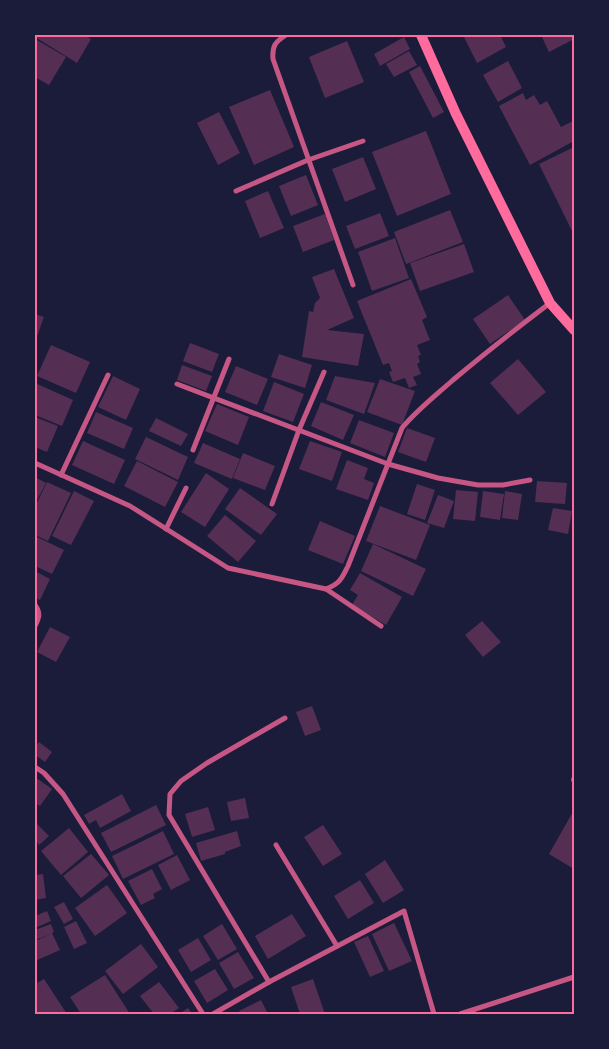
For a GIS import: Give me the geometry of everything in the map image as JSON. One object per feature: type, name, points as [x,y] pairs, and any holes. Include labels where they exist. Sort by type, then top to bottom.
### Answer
[{"type":"main road","points":[[422,35],[456,114],[550,303],[574,330]]},
{"type":"street","points":[[286,35],[278,40],[272,49],[272,59],[353,285]]},
{"type":"street","points":[[236,191],[308,160],[363,141]]},
{"type":"street","points":[[326,589],[335,586],[345,573],[402,428],[426,404],[492,347],[550,303]]},
{"type":"street","points":[[193,450],[229,359]]},
{"type":"street","points":[[272,504],[299,430],[324,372]]},
{"type":"street","points":[[61,475],[108,375]]},
{"type":"street","points":[[177,384],[388,464],[438,478],[478,485],[503,485],[530,480]]},
{"type":"street","points":[[35,463],[130,506],[228,568],[326,589],[380,626]]},
{"type":"street","points":[[166,529],[186,488]]},
{"type":"street","points":[[35,605],[39,611],[39,618],[35,626]]},
{"type":"street","points":[[269,982],[169,815],[170,794],[181,781],[207,763],[285,718]]},
{"type":"street","points":[[35,767],[63,794],[203,1014]]},
{"type":"street","points":[[276,845],[337,946]]},
{"type":"street","points":[[213,1014],[269,982],[404,911],[434,1014]]},
{"type":"street","points":[[460,1014],[574,977]]},
{"type":"building","points":[[35,35],[84,35],[91,39],[77,63],[35,37]]},
{"type":"building","points":[[463,35],[500,35],[506,47],[477,63]]},
{"type":"building","points":[[541,35],[572,35],[574,39],[549,52]]},
{"type":"building","points":[[404,37],[410,49],[380,66],[374,54]]},
{"type":"building","points":[[35,39],[66,57],[49,85],[35,77]]},
{"type":"building","points":[[347,41],[364,82],[325,98],[309,57]]},
{"type":"building","points":[[409,51],[417,65],[394,77],[386,64]]},
{"type":"building","points":[[508,61],[522,88],[498,102],[483,75]]},
{"type":"building","points":[[420,66],[444,112],[433,118],[409,72]]},
{"type":"building","points":[[270,90],[294,147],[254,165],[229,107]]},
{"type":"building","points":[[523,93],[526,100],[534,95],[540,105],[547,101],[561,127],[574,122],[574,141],[530,165],[499,106]]},
{"type":"building","points":[[219,112],[240,153],[218,165],[197,123]]},
{"type":"building","points":[[426,131],[451,194],[397,216],[372,152]]},
{"type":"building","points":[[574,147],[574,235],[539,164]]},
{"type":"building","points":[[363,157],[376,189],[345,202],[332,169]]},
{"type":"building","points":[[306,175],[318,205],[291,216],[279,186]]},
{"type":"building","points":[[268,191],[284,228],[260,238],[245,201]]},
{"type":"building","points":[[450,210],[463,242],[406,264],[394,232]]},
{"type":"building","points":[[380,213],[389,236],[355,249],[346,226]]},
{"type":"building","points":[[325,214],[334,240],[303,252],[293,226]]},
{"type":"building","points":[[395,238],[409,278],[372,291],[358,252]]},
{"type":"building","points":[[464,244],[474,272],[420,291],[410,263]]},
{"type":"building","points":[[334,269],[354,318],[327,330],[364,334],[358,366],[302,357],[309,311],[313,312],[315,303],[320,298],[312,277]]},
{"type":"building","points":[[411,279],[427,317],[422,320],[430,340],[417,345],[421,355],[418,356],[420,362],[417,364],[421,374],[413,377],[417,385],[409,388],[405,378],[393,382],[389,372],[392,371],[389,363],[383,365],[357,301]]},
{"type":"building","points":[[508,295],[525,320],[490,344],[473,319]]},
{"type":"building","points":[[35,314],[44,317],[35,342]]},
{"type":"building","points":[[190,343],[219,354],[212,372],[183,361]]},
{"type":"building","points":[[51,345],[90,362],[76,393],[37,376]]},
{"type":"building","points":[[279,354],[312,365],[305,388],[271,377]]},
{"type":"building","points":[[518,359],[546,392],[518,415],[490,383]]},
{"type":"building","points":[[182,365],[212,376],[206,391],[177,380]]},
{"type":"building","points":[[236,366],[268,379],[257,405],[225,392]]},
{"type":"building","points":[[113,376],[140,389],[126,420],[98,407]]},
{"type":"building","points":[[335,376],[375,383],[364,414],[326,400]]},
{"type":"building","points":[[380,379],[415,391],[402,425],[367,412]]},
{"type":"building","points":[[274,382],[304,394],[293,422],[263,411]]},
{"type":"building","points":[[35,383],[73,400],[62,426],[35,415]]},
{"type":"building","points":[[321,402],[354,415],[343,440],[311,426]]},
{"type":"building","points":[[217,404],[249,417],[238,445],[205,431]]},
{"type":"building","points":[[96,412],[133,428],[124,449],[87,433]]},
{"type":"building","points":[[35,417],[58,426],[47,452],[35,447]]},
{"type":"building","points":[[156,418],[188,434],[181,446],[149,431]]},
{"type":"building","points":[[359,420],[394,433],[385,457],[350,443]]},
{"type":"building","points":[[407,428],[435,438],[426,462],[398,452]]},
{"type":"building","points":[[146,437],[188,457],[178,480],[135,459]]},
{"type":"building","points":[[83,441],[125,460],[114,484],[72,465]]},
{"type":"building","points":[[310,441],[342,452],[332,481],[299,469]]},
{"type":"building","points":[[203,443],[240,459],[232,479],[194,463]]},
{"type":"building","points":[[243,453],[275,466],[265,490],[233,478]]},
{"type":"building","points":[[347,460],[368,468],[364,479],[374,483],[368,500],[336,489]]},
{"type":"building","points":[[137,461],[178,482],[165,507],[124,486]]},
{"type":"building","points":[[206,473],[229,489],[205,527],[181,512]]},
{"type":"building","points":[[35,477],[46,483],[35,504]]},
{"type":"building","points":[[537,481],[567,483],[565,504],[535,502]]},
{"type":"building","points":[[47,482],[71,493],[48,541],[35,535],[35,507]]},
{"type":"building","points":[[417,484],[435,490],[425,520],[407,514]]},
{"type":"building","points":[[240,488],[277,514],[261,535],[225,509]]},
{"type":"building","points":[[456,490],[478,492],[475,521],[453,519]]},
{"type":"building","points":[[74,491],[94,501],[71,545],[52,536]]},
{"type":"building","points":[[483,491],[504,494],[500,520],[480,517]]},
{"type":"building","points":[[505,491],[522,494],[518,520],[502,518]]},
{"type":"building","points":[[438,495],[454,501],[444,528],[427,523]]},
{"type":"building","points":[[380,506],[430,525],[416,560],[366,541]]},
{"type":"building","points":[[553,508],[572,511],[568,534],[548,530]]},
{"type":"building","points":[[225,515],[256,541],[238,562],[207,536]]},
{"type":"building","points":[[320,521],[355,536],[343,564],[308,550]]},
{"type":"building","points":[[35,536],[64,550],[52,574],[35,566]]},
{"type":"building","points":[[373,544],[426,569],[413,596],[361,571]]},
{"type":"building","points":[[35,571],[50,579],[40,600],[35,598]]},
{"type":"building","points":[[360,573],[402,597],[386,625],[352,605],[358,595],[350,590]]},
{"type":"building","points":[[482,621],[501,642],[483,657],[465,635]]},
{"type":"building","points":[[50,627],[70,637],[56,662],[37,652]]},
{"type":"building","points":[[312,706],[321,730],[305,736],[296,712]]},
{"type":"building","points":[[39,742],[52,752],[45,762],[35,755],[35,747]]},
{"type":"building","points":[[35,777],[52,789],[40,806],[35,803]]},
{"type":"building","points":[[122,794],[131,811],[100,828],[96,820],[89,824],[84,815]]},
{"type":"building","points":[[245,798],[249,818],[231,821],[227,802]]},
{"type":"building","points":[[156,805],[166,825],[111,852],[101,833]]},
{"type":"building","points":[[208,807],[215,830],[192,837],[185,814]]},
{"type":"building","points":[[574,810],[574,869],[549,854]]},
{"type":"building","points":[[35,822],[49,836],[39,845],[35,840]]},
{"type":"building","points":[[323,825],[342,854],[323,866],[304,837]]},
{"type":"building","points":[[69,828],[88,852],[61,875],[41,851]]},
{"type":"building","points":[[163,831],[174,854],[123,879],[112,856]]},
{"type":"building","points":[[237,831],[241,846],[225,852],[225,854],[201,861],[196,843]]},
{"type":"building","points":[[91,854],[109,875],[81,898],[63,876]]},
{"type":"building","points":[[177,855],[190,880],[171,890],[158,865]]},
{"type":"building","points":[[385,860],[404,890],[383,903],[365,874]]},
{"type":"building","points":[[152,869],[162,889],[153,894],[155,898],[141,905],[128,881]]},
{"type":"building","points":[[43,874],[46,898],[35,900],[35,875]]},
{"type":"building","points":[[360,880],[374,903],[348,919],[334,896]]},
{"type":"building","points":[[107,885],[127,913],[95,936],[75,908]]},
{"type":"building","points":[[64,902],[73,919],[64,924],[54,907]]},
{"type":"building","points":[[47,911],[51,921],[35,928],[35,916]]},
{"type":"building","points":[[292,914],[306,936],[268,959],[255,936]]},
{"type":"building","points":[[76,921],[87,943],[74,949],[64,927]]},
{"type":"building","points":[[394,923],[412,961],[389,971],[372,934]]},
{"type":"building","points":[[51,924],[54,932],[52,933],[60,950],[35,961],[35,941],[51,934],[35,940],[35,930]]},
{"type":"building","points":[[222,924],[237,949],[218,960],[203,936]]},
{"type":"building","points":[[368,936],[384,971],[370,977],[354,942]]},
{"type":"building","points":[[198,938],[211,960],[191,972],[178,950]]},
{"type":"building","points":[[141,944],[158,967],[123,994],[105,971]]},
{"type":"building","points":[[238,952],[254,978],[234,989],[219,963]]},
{"type":"building","points":[[215,969],[228,990],[207,1003],[194,981]]},
{"type":"building","points":[[105,975],[130,1014],[81,1014],[70,997]]},
{"type":"building","points":[[44,979],[67,1014],[35,1014],[35,984]]},
{"type":"building","points":[[313,979],[325,1014],[300,1014],[291,987]]},
{"type":"building","points":[[159,982],[179,1008],[170,1014],[154,1014],[140,996]]},
{"type":"building","points":[[261,1000],[268,1014],[241,1014],[239,1011]]},
{"type":"building","points":[[188,1008],[192,1014],[179,1014]]}]
